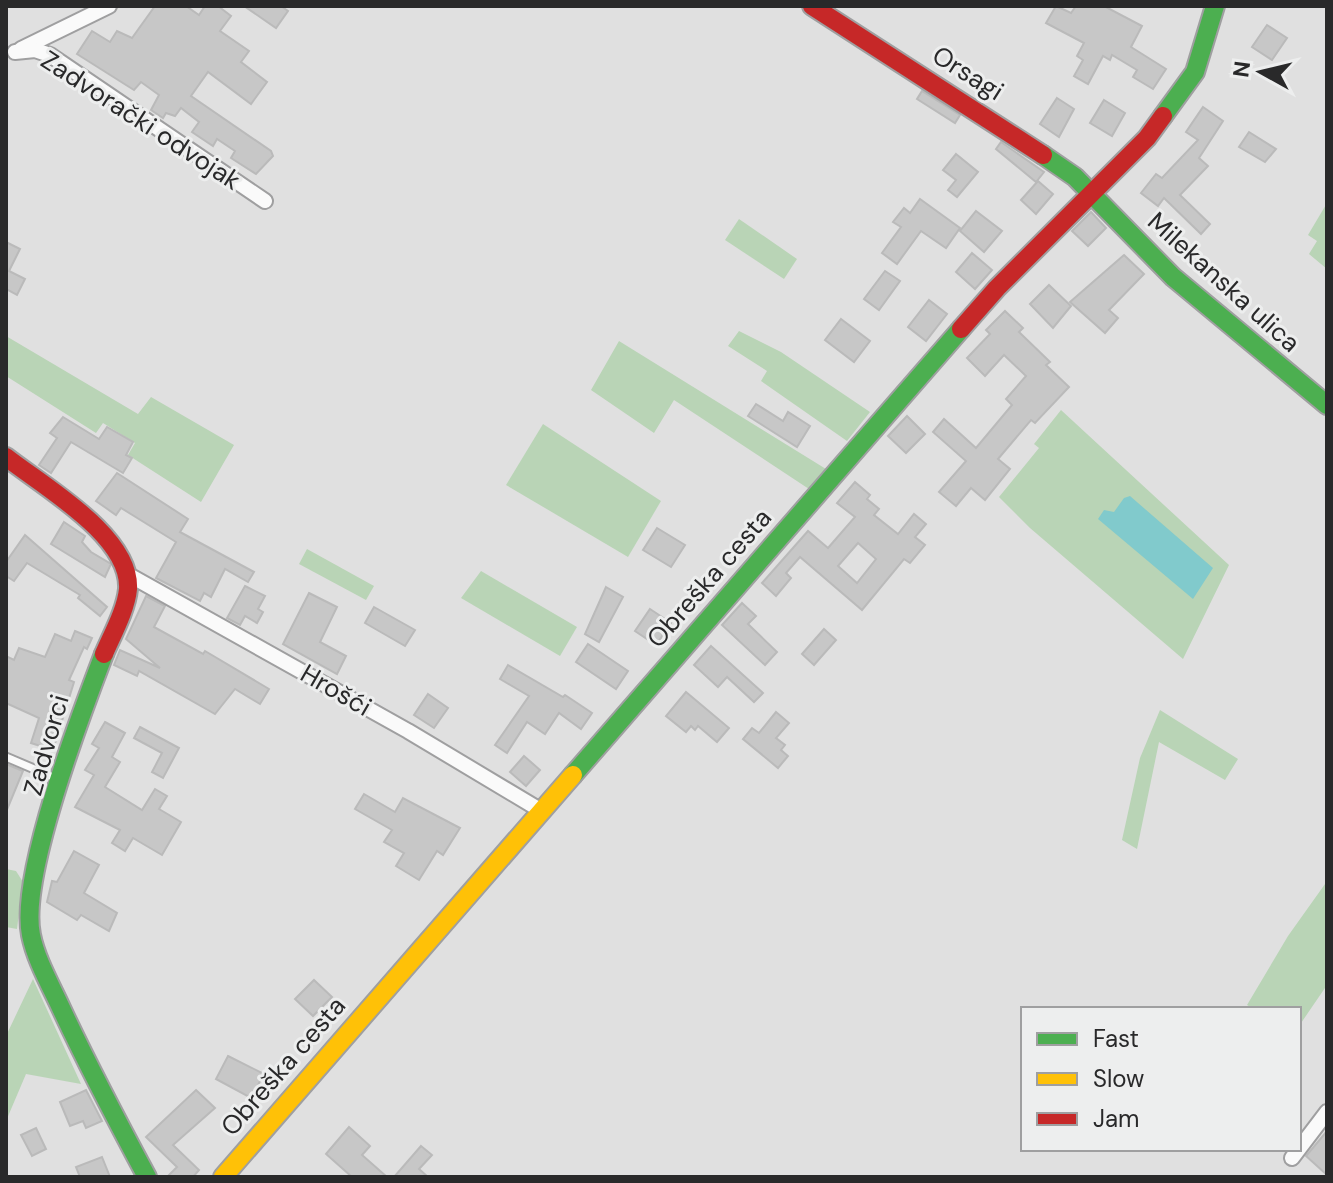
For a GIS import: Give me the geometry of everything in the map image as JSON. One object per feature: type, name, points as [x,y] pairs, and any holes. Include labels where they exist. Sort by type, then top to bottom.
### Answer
[{"type":"main road","name":"Orsagi","points":[[812,6],[997,123],[1075,177],[1091,193]]},
{"type":"main road","name":"Obreška cesta","points":[[223,1177],[997,288],[1147,138],[1184,89],[1201,57],[1215,6]]},
{"type":"main road","name":"Milekanska ulica","points":[[1091,193],[1173,277],[1327,405]]},
{"type":"main road","points":[[6,457],[111,540],[120,551],[129,575]]},
{"type":"main road","name":"Zadvorci","points":[[129,575],[128,591],[88,691],[31,888],[31,938],[89,1068],[147,1177]]},
{"type":"street","points":[[10,54],[109,6]]},
{"type":"street","name":"Zadvorački odvojak","points":[[10,54],[35,50],[50,55],[265,201]]},
{"type":"street","name":"Hrošći","points":[[129,575],[408,731],[540,810]]},
{"type":"street","points":[[1301,1146],[1327,1112]]},
{"type":"street","points":[[1292,1158],[1297,1151]]},
{"type":"lane","points":[[6,757],[62,780]]},
{"type":"green space","points":[[1327,203],[1327,269],[1309,254],[1317,241],[1308,235]]},
{"type":"green space","points":[[739,219],[797,259],[784,279],[725,240]]},
{"type":"green space","points":[[739,331],[781,352],[870,412],[847,441],[761,381],[767,371],[728,346]]},
{"type":"green space","points":[[6,336],[138,414],[151,397],[234,445],[201,502],[128,455],[135,443],[103,423],[96,433],[6,376]]},
{"type":"green space","points":[[619,341],[826,469],[809,489],[674,400],[654,433],[591,390]]},
{"type":"green space","points":[[1061,410],[1229,565],[1183,659],[1030,528],[999,497],[1039,448],[1034,444]]},
{"type":"green space","points":[[543,424],[661,501],[628,557],[506,485]]},
{"type":"green space","points":[[307,549],[374,586],[366,600],[299,564]]},
{"type":"green space","points":[[481,571],[577,627],[560,656],[461,598]]},
{"type":"green space","points":[[1160,710],[1238,759],[1225,780],[1159,742],[1137,849],[1122,840],[1140,758]]},
{"type":"green space","points":[[6,869],[16,871],[23,882],[17,929],[6,927]]},
{"type":"green space","points":[[1325,884],[1327,985],[1301,1023],[1301,1007],[1247,1005],[1288,936]]},
{"type":"green space","points":[[33,979],[81,1084],[26,1074],[6,1121],[6,1036]]},
{"type":"water","points":[[1130,496],[1213,568],[1193,599],[1098,519],[1104,510],[1114,512],[1124,498]]},
{"type":"building","points":[[155,6],[186,6],[199,15],[205,6],[218,6],[231,16],[220,31],[249,51],[241,62],[267,82],[251,104],[208,72],[191,96],[271,151],[273,156],[256,174],[231,158],[235,151],[217,139],[213,146],[192,132],[199,122],[181,108],[175,116],[166,113],[163,118],[151,110],[159,95],[141,82],[134,90],[77,54],[92,31],[110,42],[117,31],[132,38]]},
{"type":"building","points":[[244,6],[281,6],[288,11],[276,28]]},
{"type":"building","points":[[1056,6],[1071,13],[1076,6],[1104,6],[1142,26],[1131,47],[1166,69],[1153,89],[1133,77],[1137,70],[1112,55],[1110,60],[1103,56],[1088,84],[1074,76],[1083,60],[1077,56],[1084,43],[1046,23]]},
{"type":"building","points":[[1267,25],[1287,38],[1272,60],[1252,47]]},
{"type":"building","points":[[922,91],[960,115],[955,123],[917,99]]},
{"type":"building","points":[[1057,98],[1074,109],[1059,137],[1040,124]]},
{"type":"building","points":[[1104,100],[1125,113],[1112,136],[1090,123]]},
{"type":"building","points":[[1203,107],[1223,121],[1199,158],[1208,166],[1180,195],[1210,224],[1201,234],[1164,198],[1158,206],[1141,193],[1156,174],[1162,178],[1198,140],[1186,132]]},
{"type":"building","points":[[1249,132],[1276,149],[1265,162],[1239,147]]},
{"type":"building","points":[[1001,142],[1044,172],[1036,182],[996,149]]},
{"type":"building","points":[[956,154],[978,172],[957,197],[948,190],[956,180],[943,170]]},
{"type":"building","points":[[1038,181],[1053,194],[1036,214],[1021,200]]},
{"type":"building","points":[[920,199],[960,228],[946,248],[921,231],[897,264],[882,253],[901,227],[893,222],[904,208],[910,213]]},
{"type":"building","points":[[976,211],[1002,231],[984,252],[960,231]]},
{"type":"building","points":[[1091,212],[1106,228],[1088,246],[1072,231]]},
{"type":"building","points":[[6,242],[20,249],[9,271],[25,279],[17,295],[6,289]]},
{"type":"building","points":[[972,253],[992,270],[975,289],[956,272]]},
{"type":"building","points":[[1124,255],[1144,274],[1109,310],[1118,318],[1105,333],[1070,302]]},
{"type":"building","points":[[885,271],[900,281],[879,310],[864,299]]},
{"type":"building","points":[[1049,285],[1071,306],[1053,328],[1030,304]]},
{"type":"building","points":[[929,300],[947,314],[926,341],[908,327]]},
{"type":"building","points":[[1005,311],[1023,328],[1019,332],[1050,362],[1046,365],[1069,387],[1035,423],[1031,420],[998,459],[1010,469],[985,500],[971,488],[956,506],[939,492],[966,461],[933,432],[944,419],[976,448],[1012,405],[1006,399],[1026,376],[1004,355],[985,376],[967,358],[990,334],[986,330]]},
{"type":"building","points":[[841,319],[870,341],[854,362],[825,340]]},
{"type":"building","points":[[756,404],[783,421],[788,412],[810,426],[797,447],[748,416]]},
{"type":"building","points":[[907,416],[925,434],[906,453],[888,436]]},
{"type":"building","points":[[63,417],[99,439],[107,427],[133,442],[126,455],[132,458],[123,473],[71,442],[51,473],[39,465],[57,438],[50,433]]},
{"type":"building","points":[[117,473],[188,519],[180,532],[254,572],[248,582],[225,569],[211,597],[204,593],[200,601],[156,578],[176,542],[121,508],[116,515],[96,501]]},
{"type":"building","points":[[855,482],[870,495],[867,499],[879,509],[874,515],[898,534],[914,514],[926,524],[915,537],[925,545],[910,563],[904,559],[862,610],[800,557],[786,573],[791,578],[776,596],[762,583],[808,531],[828,548],[855,517],[837,503]],"holes":[[[858,543],[876,559],[857,583],[838,566]]]},
{"type":"building","points":[[64,522],[85,536],[82,542],[91,552],[111,564],[105,577],[51,544]]},
{"type":"building","points":[[657,528],[685,545],[671,567],[643,550]]},
{"type":"building","points":[[25,535],[107,607],[100,616],[78,598],[80,595],[27,563],[14,581],[6,576],[6,562]]},
{"type":"building","points":[[245,586],[265,596],[258,609],[263,612],[257,623],[245,616],[240,625],[227,618]]},
{"type":"building","points":[[606,587],[623,597],[599,642],[585,634]]},
{"type":"building","points":[[309,593],[337,607],[320,642],[346,656],[337,674],[283,644]]},
{"type":"building","points":[[146,596],[165,606],[154,627],[203,654],[205,651],[269,689],[260,704],[235,689],[215,714],[139,671],[137,676],[114,665],[120,650],[160,668],[126,639]]},
{"type":"building","points":[[742,603],[756,616],[748,624],[777,652],[765,665],[722,625]]},
{"type":"building","points":[[374,607],[415,630],[405,646],[365,623]]},
{"type":"building","points":[[650,609],[671,623],[656,645],[635,631]]},
{"type":"building","points":[[824,629],[836,640],[814,665],[802,654]]},
{"type":"building","points":[[75,631],[92,638],[87,649],[84,647],[69,680],[74,682],[53,750],[31,743],[39,718],[6,703],[6,656],[14,660],[19,648],[45,657],[55,634],[71,641]]},
{"type":"building","points":[[588,644],[628,671],[616,689],[576,662]]},
{"type":"building","points":[[711,646],[763,693],[754,702],[727,677],[718,687],[694,665]]},
{"type":"building","points":[[508,665],[592,713],[581,729],[559,713],[545,734],[527,722],[507,753],[495,745],[529,696],[500,679]]},
{"type":"building","points":[[686,692],[729,728],[717,742],[698,726],[695,730],[691,726],[686,732],[666,716]]},
{"type":"building","points":[[428,694],[448,708],[434,728],[414,715]]},
{"type":"building","points":[[776,712],[789,723],[776,738],[785,745],[781,750],[788,756],[778,768],[743,739],[752,728],[759,733]]},
{"type":"building","points":[[105,722],[125,733],[112,757],[120,762],[105,787],[142,810],[155,789],[167,796],[159,809],[181,822],[162,855],[133,838],[125,851],[112,843],[120,830],[75,807],[94,775],[85,770],[99,748],[92,744]]},
{"type":"building","points":[[140,727],[179,748],[163,778],[152,772],[162,753],[134,738]]},
{"type":"building","points":[[524,756],[540,770],[526,786],[510,772]]},
{"type":"building","points":[[6,764],[23,771],[6,812]]},
{"type":"building","points":[[364,794],[395,812],[403,798],[460,828],[443,855],[437,851],[419,880],[396,866],[404,853],[384,842],[392,830],[355,809]]},
{"type":"building","points":[[74,851],[99,865],[84,893],[117,913],[109,931],[81,915],[77,920],[47,902],[52,881],[57,882]]},
{"type":"building","points":[[314,980],[332,997],[313,1016],[295,999]]},
{"type":"building","points":[[228,1056],[264,1074],[251,1098],[216,1079]]},
{"type":"building","points":[[86,1090],[102,1121],[86,1128],[83,1121],[70,1126],[60,1102]]},
{"type":"building","points":[[196,1090],[215,1108],[173,1145],[199,1170],[193,1177],[167,1177],[177,1167],[146,1137]]},
{"type":"building","points":[[349,1127],[370,1146],[362,1155],[387,1177],[352,1177],[326,1154]]},
{"type":"building","points":[[36,1128],[46,1149],[32,1156],[21,1135]]},
{"type":"building","points":[[1327,1131],[1327,1175],[1306,1156]]},
{"type":"building","points":[[421,1146],[432,1155],[419,1169],[428,1177],[394,1177]]},
{"type":"building","points":[[102,1157],[110,1177],[80,1177],[76,1167]]},
{"type":"traffic: fast","points":[[1163,116],[1195,72],[1215,6]]},
{"type":"traffic: fast","points":[[1043,155],[1075,177],[1173,277],[1327,405]]},
{"type":"traffic: fast","points":[[573,775],[961,329]]},
{"type":"traffic: fast","points":[[104,654],[54,795],[43,836],[34,875],[31,935],[40,963],[71,1030],[147,1177]]},
{"type":"traffic: slow","points":[[223,1177],[573,775]]},
{"type":"traffic: jam","points":[[812,6],[1043,155]]},
{"type":"traffic: jam","points":[[961,329],[997,288],[1147,138],[1163,116]]},
{"type":"traffic: jam","points":[[6,457],[82,514],[116,550],[125,569],[128,589],[122,614],[104,654]]}]
